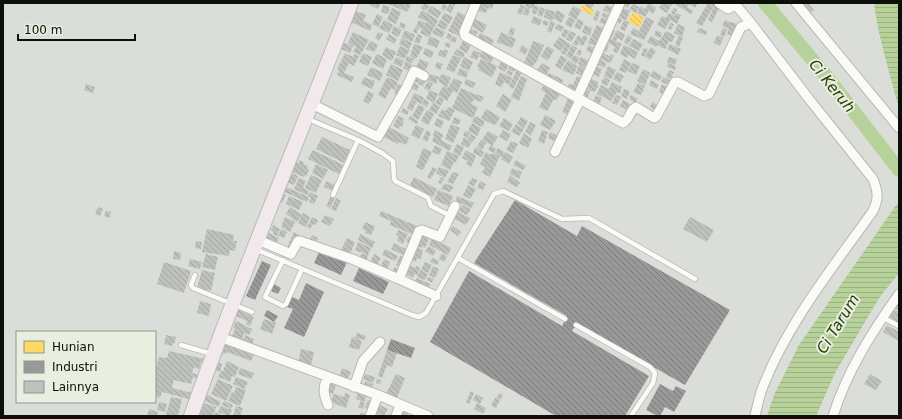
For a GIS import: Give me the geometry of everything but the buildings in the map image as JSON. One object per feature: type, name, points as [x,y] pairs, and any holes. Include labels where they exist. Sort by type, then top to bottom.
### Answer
[{"type":"main road","points":[[194,415],[213,354],[351,3]]},
{"type":"street","points":[[476,3],[464,32],[465,36],[623,123],[627,121],[633,109],[636,108],[654,118],[656,117],[675,82],[678,82],[704,96],[707,96],[741,27],[751,23]]},
{"type":"street","points":[[555,152],[620,3]]},
{"type":"street","points":[[719,3],[728,9],[734,4],[751,23],[873,180],[877,189],[878,197],[873,211],[817,290],[791,331],[762,390],[755,416]]},
{"type":"street","points":[[796,3],[899,128]]},
{"type":"street","points":[[312,104],[378,136],[406,88],[414,71],[424,76]]},
{"type":"street","points":[[399,279],[419,231],[422,230],[440,237],[455,206]]},
{"type":"street","points":[[256,245],[291,254],[298,241],[300,241],[352,259],[436,296]]},
{"type":"street","points":[[833,416],[853,366],[882,318],[899,294]]},
{"type":"street","points":[[220,337],[378,395],[428,416]]},
{"type":"street","points":[[354,387],[363,361],[380,342]]},
{"type":"street","points":[[327,377],[323,388],[328,405]]},
{"type":"street","points":[[370,416],[378,395]]},
{"type":"street","points":[[396,416],[400,405]]},
{"type":"lane","points":[[306,118],[358,140],[382,153],[393,161],[395,181],[425,196],[428,198],[431,206],[447,214]]},
{"type":"lane","points":[[333,195],[358,140]]},
{"type":"lane","points":[[256,245],[302,269],[416,317],[422,316],[426,313],[494,194],[503,191],[562,219],[589,218],[695,279]]},
{"type":"lane","points":[[458,258],[565,319]]},
{"type":"lane","points":[[283,260],[265,297],[280,305],[283,306],[286,304],[302,269]]},
{"type":"lane","points":[[194,275],[191,285],[193,288],[252,312]]},
{"type":"lane","points":[[882,318],[899,326]]},
{"type":"lane","points":[[576,325],[650,367],[655,373],[652,383],[631,416]]},
{"type":"lane","points":[[181,345],[213,354]]},
{"type":"water","points":[[874,3],[899,3],[899,105],[881,41]]},
{"type":"water","name":"Ci Tarum","points":[[899,201],[899,273],[879,298],[835,373],[816,416],[767,416],[774,395],[799,345]]},
{"type":"waterway","name":"Ci Keruh","points":[[765,3],[831,82],[899,170]]}]
